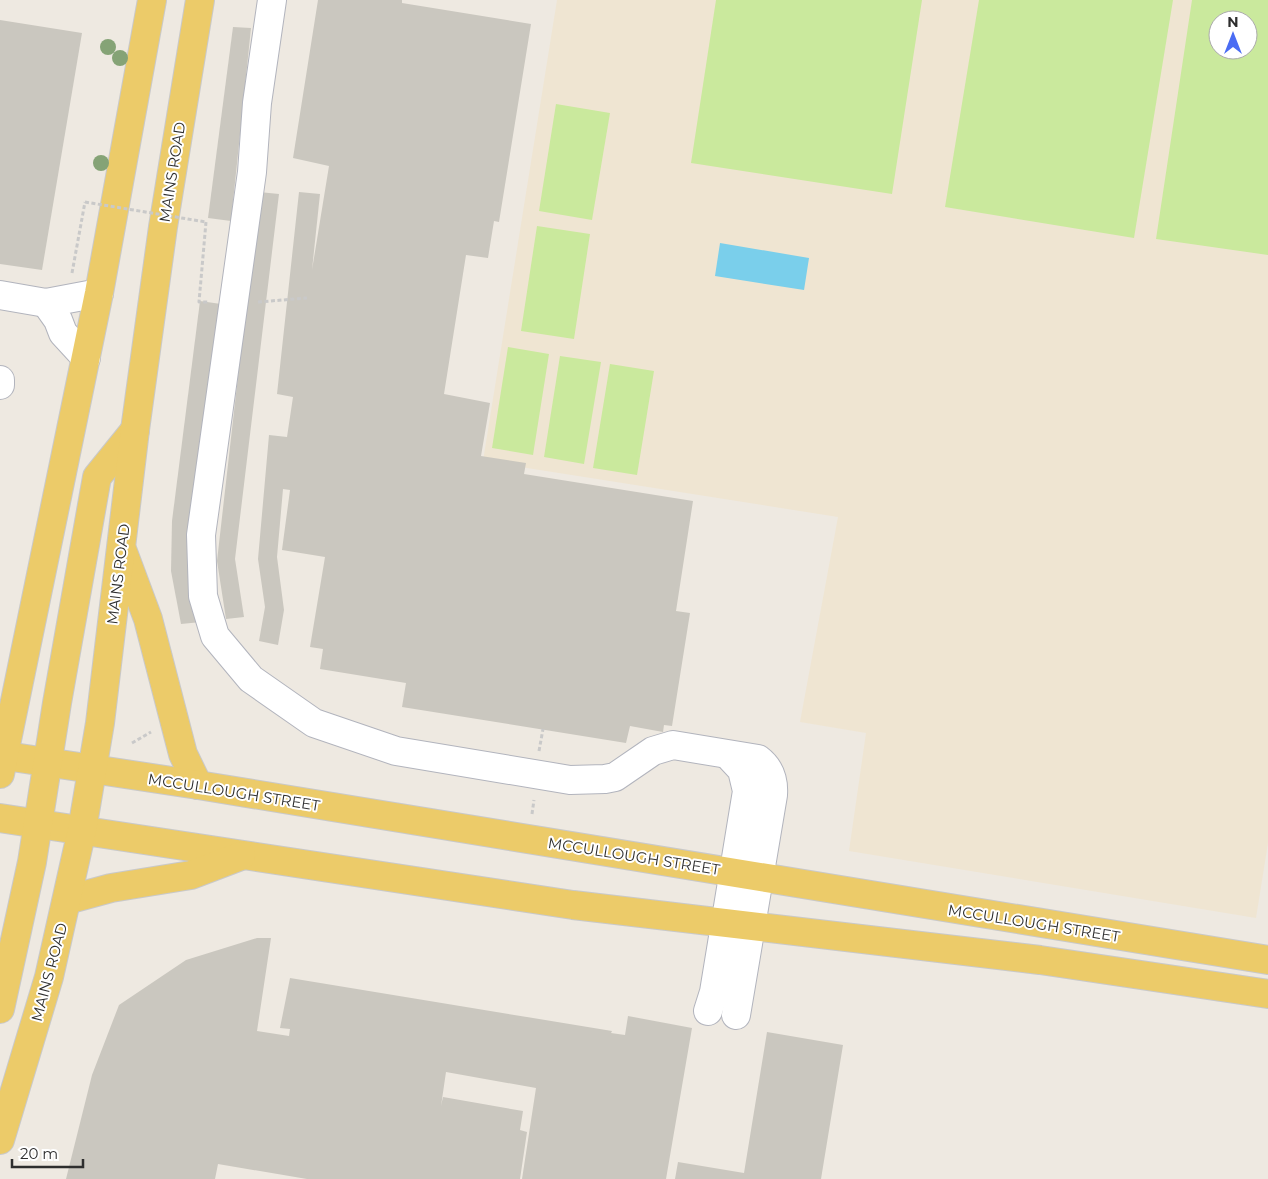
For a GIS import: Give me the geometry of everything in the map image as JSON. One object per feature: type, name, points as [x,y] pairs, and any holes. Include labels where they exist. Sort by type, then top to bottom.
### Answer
[{"type":"main road","points":[[1,762],[99,293],[152,0]]},
{"type":"main road","name":"MAINS ROAD","points":[[0,1140],[49,976],[82,830],[100,723],[135,430],[163,227],[200,0]]},
{"type":"main road","points":[[0,1009],[38,823],[97,477],[135,430]]},
{"type":"main road","points":[[121,548],[148,619],[182,754],[198,785]]},
{"type":"main road","points":[[0,658],[26,645]]},
{"type":"main road","name":"MCCULLOUGH STREET","points":[[1,762],[48,763],[198,785],[1268,960]]},
{"type":"main road","points":[[0,818],[573,905],[1040,960],[1268,994]]},
{"type":"main road","points":[[67,900],[111,888],[191,874],[243,856]]},
{"type":"lane","points":[[272,0],[257,103],[252,172],[201,535],[203,596],[215,636],[251,678],[314,723],[396,751],[570,780],[615,777],[653,751],[673,744],[728,755],[742,770],[746,784],[746,874],[738,925],[736,1015]]},
{"type":"lane","points":[[0,295],[46,303],[99,293]]},
{"type":"lane","points":[[46,303],[58,320],[63,333],[86,358]]},
{"type":"lane","points":[[0,380],[0,385]]},
{"type":"lane","points":[[708,1011],[738,925]]},
{"type":"path","points":[[71,282],[85,202],[206,222],[199,302]]},
{"type":"path","points":[[123,742],[132,742],[156,729]]},
{"type":"path","points":[[538,754],[542,730]]},
{"type":"path","points":[[131,748],[132,742]]},
{"type":"shaded area","points":[[557,0],[1268,0],[1268,843],[1256,918],[849,851],[866,733],[800,722],[838,517],[483,461]]},
{"type":"green space","points":[[716,0],[922,0],[892,194],[691,163]]},
{"type":"green space","points":[[979,0],[1173,0],[1134,238],[945,207]]},
{"type":"green space","points":[[1192,0],[1268,0],[1268,255],[1156,239]]},
{"type":"green space","points":[[556,104],[610,113],[592,220],[539,211]]},
{"type":"green space","points":[[537,226],[590,234],[574,339],[521,331]]},
{"type":"green space","points":[[508,347],[549,354],[533,455],[492,448]]},
{"type":"green space","points":[[560,356],[601,362],[584,464],[544,457]]},
{"type":"green space","points":[[610,364],[654,371],[637,475],[593,468]]},
{"type":"water","points":[[720,243],[809,258],[804,290],[715,276]]},
{"type":"building","points":[[318,0],[402,0],[402,3],[531,24],[499,222],[494,221],[488,258],[466,255],[444,394],[490,403],[481,456],[526,463],[524,474],[693,501],[676,611],[690,613],[672,726],[664,725],[663,732],[630,726],[626,743],[402,707],[406,683],[320,669],[323,649],[310,647],[325,557],[282,550],[290,490],[283,489],[277,557],[284,610],[278,645],[259,641],[265,607],[258,559],[269,435],[287,437],[293,397],[277,394],[299,192],[320,194],[312,270],[329,166],[293,158]]},
{"type":"building","points":[[0,20],[82,33],[42,270],[0,264]]},
{"type":"building","points":[[233,27],[251,28],[231,221],[208,218]]},
{"type":"building","points":[[259,192],[279,194],[235,559],[244,617],[226,619],[217,561]]},
{"type":"building","points":[[200,301],[221,304],[201,622],[181,624],[171,571],[172,521]]},
{"type":"building","points":[[257,938],[271,938],[257,1031],[289,1036],[290,1029],[280,1028],[290,978],[612,1031],[611,1033],[625,1035],[628,1016],[692,1028],[666,1179],[522,1179],[536,1088],[446,1072],[441,1106],[443,1097],[523,1111],[520,1130],[527,1132],[520,1179],[307,1179],[218,1164],[215,1179],[66,1179],[92,1075],[119,1005],[186,960]]},
{"type":"building","points":[[767,1032],[843,1045],[821,1179],[675,1179],[678,1162],[744,1173]]}]
